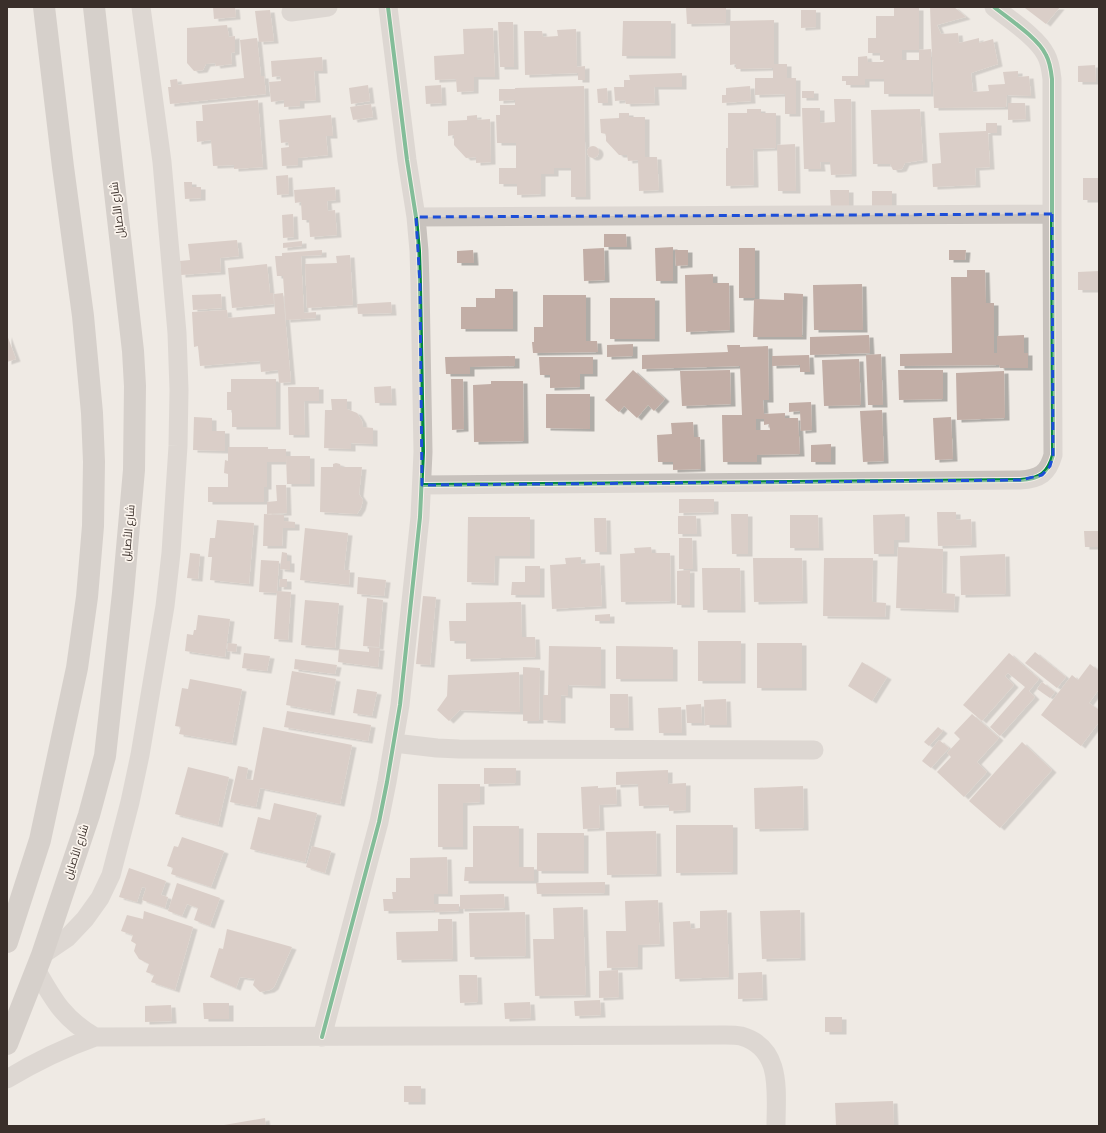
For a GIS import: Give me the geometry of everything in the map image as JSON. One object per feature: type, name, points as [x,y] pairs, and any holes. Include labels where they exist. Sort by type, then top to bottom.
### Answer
[{"type":"main road","points":[[7,942],[40,840],[77,668],[87,597],[92,526],[94,462],[92,413],[83,316],[44,7]]},
{"type":"main road","name":"شارع الأصايل","points":[[7,1044],[40,963],[89,815],[105,756],[124,593],[134,470],[136,386],[95,8]]},
{"type":"street","points":[[95,1037],[81,1029],[58,1007],[40,963],[85,920],[100,898],[111,874],[130,802],[140,754],[165,606],[171,553],[178,446],[179,390],[177,333],[162,162],[141,7]]},
{"type":"street","points":[[291,12],[328,7]]},
{"type":"street","points":[[322,1037],[379,822],[394,742],[400,704],[422,485],[420,284],[416,217],[407,160],[388,7]]},
{"type":"street","points":[[422,485],[1032,480],[1042,475],[1050,466],[1053,455],[1051,66],[1046,54],[1039,44],[994,7]]},
{"type":"street","points":[[416,217],[1052,214]]},
{"type":"street","points":[[394,742],[437,748],[459,749],[814,750]]},
{"type":"street","points":[[7,1080],[48,1056],[95,1037],[725,1035],[740,1036],[754,1042],[766,1052],[773,1064],[776,1079],[776,1126]]},
{"type":"highlighted area","points":[[1052,214],[1053,455],[1050,466],[1042,475],[1020,480],[422,485],[420,284],[416,217]]},
{"type":"building","points":[[213,7],[235,7],[236,17],[214,19]]},
{"type":"building","points":[[686,7],[726,7],[726,23],[687,24]]},
{"type":"building","points":[[930,7],[954,7],[966,17],[937,25],[941,34],[958,33],[959,43],[979,38],[979,43],[993,39],[998,64],[971,73],[973,92],[989,91],[988,85],[1005,84],[1003,72],[1018,71],[1018,77],[1029,76],[1031,96],[1007,95],[1006,107],[934,108]]},
{"type":"building","points":[[1060,7],[1046,24],[1025,8]]},
{"type":"building","points":[[894,8],[919,8],[919,50],[931,49],[931,94],[884,94],[884,79],[865,79],[865,85],[846,85],[846,81],[842,81],[842,76],[858,76],[858,57],[867,56],[868,62],[883,62],[884,60],[880,60],[880,53],[868,53],[868,38],[876,38],[876,16],[894,16]],"holes":[[[902,50],[919,50],[919,60],[902,60]]]},
{"type":"building","points":[[270,10],[274,41],[259,42],[255,11]]},
{"type":"building","points":[[801,10],[816,10],[816,27],[801,28]]},
{"type":"building","points":[[774,20],[774,64],[787,64],[787,78],[796,78],[796,114],[785,114],[785,94],[755,95],[755,78],[773,78],[773,68],[736,69],[736,64],[730,65],[730,21]]},
{"type":"building","points":[[623,21],[671,21],[671,56],[622,56]]},
{"type":"building","points":[[498,22],[513,22],[514,67],[500,67]]},
{"type":"building","points":[[227,25],[229,37],[235,36],[235,52],[231,53],[232,64],[216,66],[215,63],[206,64],[203,70],[194,71],[187,63],[187,28]]},
{"type":"building","points":[[493,28],[495,77],[474,77],[474,91],[457,92],[456,79],[435,80],[434,56],[464,54],[463,29]]},
{"type":"building","points":[[576,29],[577,67],[585,66],[585,80],[578,80],[578,73],[525,75],[524,31],[542,31],[543,37],[558,36],[557,30]]},
{"type":"building","points":[[257,38],[261,76],[264,76],[266,94],[170,104],[168,87],[171,87],[170,80],[177,79],[178,85],[244,78],[240,40]]},
{"type":"building","points":[[322,57],[323,71],[314,71],[316,100],[300,101],[300,106],[284,107],[284,100],[271,102],[269,82],[281,81],[280,76],[272,77],[271,61]]},
{"type":"building","points":[[1095,65],[1096,82],[1078,82],[1078,66]]},
{"type":"building","points":[[682,73],[682,87],[654,87],[655,103],[626,104],[625,100],[615,101],[614,87],[624,87],[624,80],[630,80],[629,75]]},
{"type":"building","points":[[368,85],[370,101],[351,104],[349,88]]},
{"type":"building","points":[[441,85],[442,103],[426,104],[425,86]]},
{"type":"building","points":[[584,86],[586,197],[571,197],[571,168],[554,168],[554,174],[541,174],[541,194],[517,195],[517,184],[499,184],[499,168],[516,168],[516,143],[497,143],[496,115],[500,115],[500,105],[515,105],[515,100],[499,101],[499,89]]},
{"type":"building","points":[[750,86],[751,101],[722,103],[722,95],[726,95],[726,88]]},
{"type":"building","points":[[607,88],[608,103],[598,103],[597,89]]},
{"type":"building","points":[[802,91],[814,91],[814,98],[802,98]]},
{"type":"building","points":[[834,99],[851,99],[852,174],[831,175],[830,162],[820,162],[821,169],[804,169],[802,108],[820,108],[820,123],[835,122]]},
{"type":"building","points":[[258,100],[263,167],[234,169],[234,165],[213,166],[211,140],[197,142],[196,121],[203,121],[202,105]]},
{"type":"building","points":[[1008,103],[1025,103],[1026,119],[1008,120]]},
{"type":"building","points":[[371,104],[373,117],[353,120],[350,107]]},
{"type":"building","points":[[747,109],[761,109],[761,113],[776,113],[776,148],[753,149],[754,185],[726,186],[728,113],[747,113]]},
{"type":"building","points":[[920,109],[923,160],[905,163],[902,169],[897,170],[893,170],[890,164],[873,164],[871,110]]},
{"type":"building","points":[[619,113],[629,113],[629,117],[645,117],[645,157],[657,157],[659,190],[639,191],[638,160],[628,161],[627,155],[619,155],[606,141],[606,134],[601,133],[600,119],[619,118]]},
{"type":"building","points":[[331,115],[333,136],[326,136],[328,155],[298,158],[298,165],[282,166],[281,148],[289,147],[288,142],[281,143],[279,120]]},
{"type":"building","points":[[477,115],[477,120],[490,119],[491,162],[476,163],[476,157],[466,158],[454,145],[454,135],[448,136],[448,121],[467,120],[467,116]]},
{"type":"building","points":[[986,123],[997,123],[997,133],[988,133],[990,167],[975,168],[976,185],[933,187],[932,164],[941,163],[939,133],[986,131]]},
{"type":"building","points":[[795,144],[796,191],[778,191],[777,145]]},
{"type":"building","points":[[593,146],[597,148],[599,152],[597,156],[593,158],[589,156],[587,152],[589,148]]},
{"type":"building","points":[[288,175],[289,194],[277,195],[276,176]]},
{"type":"building","points":[[1083,178],[1099,178],[1099,200],[1083,200]]},
{"type":"building","points":[[184,182],[192,182],[192,187],[201,187],[201,198],[185,199]]},
{"type":"building","points":[[335,187],[336,200],[327,201],[328,211],[335,210],[337,235],[310,237],[309,220],[302,220],[301,202],[295,203],[294,190]]},
{"type":"building","points":[[830,190],[849,190],[849,208],[831,208]]},
{"type":"building","points":[[872,191],[892,191],[892,207],[872,207]]},
{"type":"building","points":[[293,214],[294,237],[283,238],[282,215]]},
{"type":"building","points":[[604,234],[626,234],[627,247],[604,247]]},
{"type":"building","points":[[237,240],[239,256],[220,258],[221,272],[181,275],[180,261],[190,260],[188,244]]},
{"type":"building","points":[[302,241],[302,246],[283,248],[283,243]]},
{"type":"building","points":[[673,247],[673,281],[656,281],[655,248]]},
{"type":"building","points":[[604,248],[605,280],[584,281],[583,249]]},
{"type":"building","points":[[739,248],[755,248],[755,298],[739,298]]},
{"type":"building","points":[[322,250],[322,255],[301,256],[304,313],[316,312],[316,318],[286,320],[283,276],[277,276],[275,256],[282,256],[282,253]]},
{"type":"building","points":[[473,250],[474,263],[457,263],[457,251]]},
{"type":"building","points":[[675,250],[688,250],[688,265],[676,266]]},
{"type":"building","points":[[949,250],[966,250],[965,260],[949,260]]},
{"type":"building","points":[[350,255],[353,305],[307,308],[305,264],[337,263],[336,256]]},
{"type":"building","points":[[267,264],[270,293],[273,293],[274,304],[232,308],[228,268]]},
{"type":"building","points":[[967,270],[985,270],[986,303],[994,303],[994,353],[997,353],[997,336],[1024,335],[1024,353],[1028,353],[1028,368],[1000,368],[999,365],[900,366],[900,354],[952,353],[951,277],[967,277]]},
{"type":"building","points":[[1099,271],[1099,290],[1078,290],[1078,272]]},
{"type":"building","points":[[713,274],[713,283],[729,283],[730,330],[686,332],[685,275]]},
{"type":"building","points":[[862,284],[863,330],[814,330],[813,285]]},
{"type":"building","points":[[495,289],[513,289],[513,329],[461,329],[461,307],[476,307],[476,298],[495,298]]},
{"type":"building","points":[[283,293],[291,382],[279,383],[278,370],[261,372],[260,361],[200,366],[198,346],[194,347],[192,312],[227,310],[228,318],[275,314],[274,294]]},
{"type":"building","points":[[784,293],[803,294],[802,337],[753,337],[754,299],[784,300]]},
{"type":"building","points":[[221,294],[222,308],[193,310],[192,295]]},
{"type":"building","points":[[543,295],[586,295],[586,341],[597,341],[598,352],[533,353],[532,342],[534,342],[534,327],[543,327]]},
{"type":"building","points":[[610,298],[655,298],[655,339],[610,339]]},
{"type":"building","points":[[391,302],[392,313],[358,314],[357,304]]},
{"type":"building","points":[[7,335],[16,359],[7,362]]},
{"type":"building","points":[[869,335],[870,353],[810,355],[810,337]]},
{"type":"building","points":[[633,344],[633,356],[607,357],[607,345]]},
{"type":"building","points":[[727,345],[740,345],[740,347],[768,346],[769,400],[763,400],[764,414],[785,413],[785,418],[798,418],[800,454],[757,455],[757,462],[723,462],[722,415],[742,415],[740,366],[642,369],[642,355],[728,352]],"holes":[[[756,419],[764,419],[764,425],[769,424],[770,430],[756,430]]]},
{"type":"building","points":[[881,354],[883,405],[868,405],[866,355]]},
{"type":"building","points":[[809,355],[810,372],[800,372],[800,365],[772,366],[772,356]]},
{"type":"building","points":[[515,356],[515,366],[470,367],[470,374],[446,374],[445,357]]},
{"type":"building","points":[[539,357],[593,357],[593,374],[580,374],[580,387],[550,388],[550,375],[540,375]]},
{"type":"building","points":[[859,359],[861,405],[824,406],[822,360]]},
{"type":"building","points":[[633,370],[665,399],[654,411],[648,405],[637,418],[624,406],[619,412],[605,400]]},
{"type":"building","points":[[730,370],[731,404],[682,406],[680,371]]},
{"type":"building","points":[[898,370],[943,370],[943,399],[899,400]]},
{"type":"building","points":[[1004,371],[1005,418],[957,420],[956,373]]},
{"type":"building","points":[[231,379],[276,379],[276,427],[232,427],[232,410],[227,410],[227,392],[231,392]]},
{"type":"building","points":[[451,379],[463,379],[464,429],[452,430]]},
{"type":"building","points":[[491,381],[523,381],[524,441],[474,442],[473,385],[491,384]]},
{"type":"building","points":[[391,386],[392,403],[375,403],[374,387]]},
{"type":"building","points":[[288,387],[319,387],[319,401],[304,401],[305,435],[289,435]]},
{"type":"building","points":[[546,394],[590,394],[590,429],[546,428]]},
{"type":"building","points":[[331,399],[347,399],[347,409],[357,413],[362,421],[363,427],[373,428],[373,444],[351,443],[351,449],[324,448],[325,410],[332,410]]},
{"type":"building","points":[[811,402],[812,430],[801,431],[800,411],[789,412],[789,403]]},
{"type":"building","points":[[882,410],[884,461],[863,462],[860,411]]},
{"type":"building","points":[[194,417],[212,418],[212,431],[225,431],[225,451],[193,450]]},
{"type":"building","points":[[951,417],[953,459],[935,460],[933,418]]},
{"type":"building","points":[[693,422],[694,437],[700,437],[701,469],[673,470],[673,462],[658,462],[657,435],[672,434],[671,423]]},
{"type":"building","points":[[831,444],[831,462],[811,462],[811,445]]},
{"type":"building","points":[[228,447],[268,447],[268,449],[286,449],[286,462],[267,462],[267,487],[264,487],[264,502],[208,502],[208,487],[228,487],[228,474],[224,473],[225,460],[228,461]]},
{"type":"building","points":[[286,456],[310,456],[310,484],[287,484]]},
{"type":"building","points":[[333,464],[340,464],[341,467],[362,467],[359,494],[363,500],[361,508],[357,514],[320,512],[321,467],[333,467]]},
{"type":"building","points":[[276,485],[286,485],[287,513],[267,514],[267,502],[277,501]]},
{"type":"building","points":[[679,499],[714,499],[714,512],[679,513]]},
{"type":"building","points":[[937,512],[956,512],[956,520],[971,519],[972,545],[938,546]]},
{"type":"building","points":[[264,514],[284,515],[284,521],[295,522],[295,528],[283,528],[282,546],[263,546]]},
{"type":"building","points":[[731,514],[748,514],[748,554],[732,554]]},
{"type":"building","points":[[905,514],[905,540],[894,540],[894,554],[874,554],[873,515]]},
{"type":"building","points":[[790,515],[818,515],[819,548],[790,548]]},
{"type":"building","points":[[678,516],[696,516],[697,534],[678,534]]},
{"type":"building","points":[[468,517],[530,517],[530,556],[495,556],[494,583],[467,582]]},
{"type":"building","points":[[594,518],[606,518],[607,552],[595,552]]},
{"type":"building","points":[[217,520],[254,523],[249,584],[210,580],[212,557],[208,557],[210,538],[215,538]]},
{"type":"building","points":[[305,528],[348,533],[344,570],[350,570],[349,585],[300,580]]},
{"type":"building","points":[[1084,531],[1099,531],[1099,547],[1085,547]]},
{"type":"building","points":[[679,538],[692,538],[693,569],[679,569]]},
{"type":"building","points":[[651,547],[652,553],[670,553],[671,601],[621,602],[620,554],[635,553],[634,548]]},
{"type":"building","points":[[898,547],[943,549],[942,593],[955,594],[954,610],[896,608]]},
{"type":"building","points":[[282,552],[287,553],[287,561],[290,561],[290,570],[280,569]]},
{"type":"building","points":[[190,553],[200,554],[198,579],[187,578]]},
{"type":"building","points":[[1005,554],[1006,594],[961,595],[960,556]]},
{"type":"building","points":[[581,557],[581,564],[600,563],[602,606],[552,609],[550,565],[566,564],[565,558]]},
{"type":"building","points":[[753,558],[802,558],[803,601],[754,602]]},
{"type":"building","points":[[824,558],[873,558],[872,602],[886,603],[885,617],[823,616]]},
{"type":"building","points":[[261,560],[279,561],[277,591],[291,592],[288,640],[274,639],[277,593],[259,592]]},
{"type":"building","points":[[525,566],[540,566],[540,595],[511,595],[512,582],[525,582]]},
{"type":"building","points":[[702,568],[740,568],[741,610],[703,610]]},
{"type":"building","points":[[690,570],[690,605],[677,605],[677,571]]},
{"type":"building","points":[[358,577],[386,580],[384,596],[357,594]]},
{"type":"building","points":[[280,579],[287,579],[287,587],[279,587]]},
{"type":"building","points":[[423,596],[436,597],[430,665],[416,664]]},
{"type":"building","points":[[367,598],[383,600],[379,647],[363,646]]},
{"type":"building","points":[[305,600],[339,603],[335,648],[301,645]]},
{"type":"building","points":[[521,602],[522,637],[535,637],[536,657],[466,659],[466,641],[450,641],[449,621],[466,621],[466,603]]},
{"type":"building","points":[[610,614],[610,621],[595,621],[595,615]]},
{"type":"building","points":[[198,615],[230,619],[225,657],[185,651],[187,634],[193,635],[194,630],[196,630]]},
{"type":"building","points":[[698,641],[741,641],[741,681],[698,681]]},
{"type":"building","points":[[228,643],[237,644],[236,652],[227,651]]},
{"type":"building","points":[[757,643],[802,643],[802,688],[757,688]]},
{"type":"building","points":[[549,646],[601,647],[601,686],[568,685],[568,696],[561,695],[561,721],[543,720],[543,695],[548,695]]},
{"type":"building","points":[[616,646],[673,647],[673,679],[616,679]]},
{"type":"building","points":[[369,647],[380,648],[378,667],[338,662],[339,649],[369,652]]},
{"type":"building","points":[[1035,652],[1066,677],[1057,688],[1025,663]]},
{"type":"building","points":[[244,653],[270,656],[267,671],[242,668]]},
{"type":"building","points":[[1009,653],[1039,679],[1029,691],[1035,697],[1000,736],[990,727],[1025,687],[1008,673],[1005,676],[1014,685],[982,721],[963,705]]},
{"type":"building","points":[[295,659],[337,665],[335,674],[294,669]]},
{"type":"building","points":[[862,662],[887,677],[872,701],[848,686]]},
{"type":"building","points":[[1090,664],[1099,671],[1099,689],[1089,703],[1099,710],[1099,722],[1081,746],[1041,715],[1072,675],[1078,680]]},
{"type":"building","points":[[523,667],[540,668],[539,721],[523,721]]},
{"type":"building","points":[[292,671],[336,679],[330,713],[286,705]]},
{"type":"building","points":[[519,672],[520,712],[460,710],[449,721],[437,710],[447,696],[448,675]]},
{"type":"building","points":[[190,679],[242,689],[232,743],[179,734],[181,727],[175,726],[182,688],[188,689]]},
{"type":"building","points":[[1042,682],[1055,692],[1050,698],[1037,689]]},
{"type":"building","points":[[357,689],[377,692],[372,716],[353,713]]},
{"type":"building","points":[[610,694],[628,694],[629,728],[610,728]]},
{"type":"building","points":[[726,699],[727,725],[705,725],[704,700]]},
{"type":"building","points":[[701,704],[702,723],[687,723],[686,705]]},
{"type":"building","points":[[681,707],[682,733],[659,733],[658,708]]},
{"type":"building","points":[[287,711],[371,725],[368,741],[284,727]]},
{"type":"building","points":[[972,714],[999,738],[977,762],[987,772],[964,797],[937,772],[951,757],[947,753],[960,739],[954,733]]},
{"type":"building","points":[[263,727],[352,745],[340,804],[260,788],[256,807],[230,802],[238,766],[248,768],[246,779],[253,780]]},
{"type":"building","points":[[938,727],[943,731],[929,746],[924,742]]},
{"type":"building","points":[[939,740],[949,748],[931,768],[922,761]]},
{"type":"building","points":[[1022,742],[1052,770],[1000,828],[969,801]]},
{"type":"building","points":[[188,767],[229,777],[218,825],[175,814]]},
{"type":"building","points":[[484,768],[516,768],[516,783],[484,784]]},
{"type":"building","points":[[668,770],[668,784],[686,783],[686,810],[669,811],[669,805],[639,806],[638,784],[616,785],[616,772]]},
{"type":"building","points":[[438,784],[480,784],[480,802],[463,803],[463,847],[438,847]]},
{"type":"building","points":[[598,786],[598,788],[616,787],[617,804],[599,805],[600,828],[583,829],[581,787]]},
{"type":"building","points":[[803,786],[804,828],[755,829],[754,788]]},
{"type":"building","points":[[274,803],[317,813],[305,862],[250,849],[258,817],[270,820]]},
{"type":"building","points":[[676,825],[733,825],[733,872],[676,873]]},
{"type":"building","points":[[473,826],[519,826],[519,867],[534,867],[534,881],[464,881],[465,867],[473,867]]},
{"type":"building","points":[[656,831],[657,874],[607,875],[606,832]]},
{"type":"building","points":[[537,833],[584,833],[584,871],[537,871]]},
{"type":"building","points":[[182,837],[224,851],[211,887],[171,874],[173,868],[167,866],[174,846],[178,847]]},
{"type":"building","points":[[312,846],[331,851],[325,873],[306,867]]},
{"type":"building","points":[[447,857],[448,894],[434,894],[434,904],[459,904],[459,911],[384,911],[383,899],[393,899],[392,892],[396,892],[396,878],[410,878],[410,858]]},
{"type":"building","points":[[129,868],[166,881],[161,895],[168,897],[165,908],[142,900],[146,888],[142,887],[137,902],[119,897]]},
{"type":"building","points":[[605,882],[605,893],[537,894],[536,883]]},
{"type":"building","points":[[177,883],[220,898],[210,926],[194,920],[198,908],[187,904],[182,916],[168,911]]},
{"type":"building","points":[[504,894],[505,908],[460,909],[460,895]]},
{"type":"building","points":[[658,900],[660,944],[638,945],[638,967],[607,968],[606,931],[626,931],[625,901]]},
{"type":"building","points":[[583,907],[586,995],[535,996],[533,939],[554,939],[553,908]]},
{"type":"building","points":[[727,910],[729,977],[675,979],[673,922],[690,921],[691,929],[700,928],[700,911]]},
{"type":"building","points":[[800,910],[801,958],[762,959],[760,911]]},
{"type":"building","points":[[144,911],[193,927],[175,990],[151,982],[154,975],[146,972],[149,964],[139,959],[134,951],[136,944],[131,941],[133,935],[121,931],[127,915],[143,919]]},
{"type":"building","points":[[525,912],[526,956],[470,957],[469,913]]},
{"type":"building","points":[[438,919],[452,919],[453,959],[397,960],[396,932],[438,931]]},
{"type":"building","points":[[227,929],[292,947],[274,987],[270,990],[260,992],[253,985],[255,979],[240,977],[236,988],[210,977],[219,948],[223,949]]},
{"type":"building","points":[[618,970],[619,997],[599,998],[599,971]]},
{"type":"building","points":[[762,972],[763,998],[738,999],[738,973]]},
{"type":"building","points":[[459,975],[477,975],[478,1002],[460,1003]]},
{"type":"building","points":[[600,1000],[601,1015],[575,1016],[574,1001]]},
{"type":"building","points":[[530,1002],[531,1018],[505,1019],[504,1003]]},
{"type":"building","points":[[203,1003],[229,1003],[229,1019],[204,1019]]},
{"type":"building","points":[[171,1005],[172,1021],[145,1022],[145,1006]]},
{"type":"building","points":[[825,1017],[842,1017],[842,1032],[825,1032]]},
{"type":"building","points":[[404,1086],[421,1086],[421,1102],[404,1102]]},
{"type":"building","points":[[893,1101],[894,1126],[836,1126],[835,1103]]},
{"type":"building","points":[[265,1118],[266,1126],[224,1126],[224,1125]]},
{"type":"cycle path","points":[[322,1037],[379,822],[387,782],[400,705],[420,517],[423,452],[419,251],[416,217],[407,160],[388,7]]},
{"type":"cycle path","points":[[422,485],[1020,480],[1033,478],[1046,471],[1053,455],[1051,69],[1046,55],[1037,42],[1023,29],[994,7]]}]
